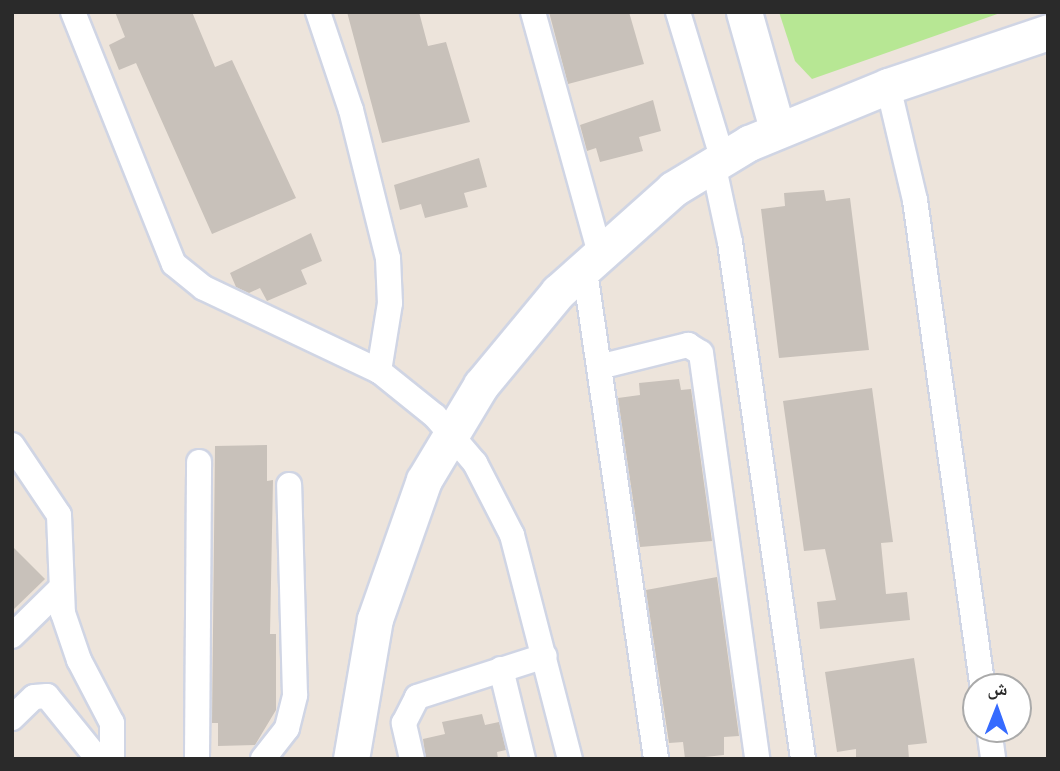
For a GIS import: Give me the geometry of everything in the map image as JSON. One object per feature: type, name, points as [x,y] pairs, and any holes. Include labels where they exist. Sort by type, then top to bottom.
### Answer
[{"type":"street","points":[[73,12],[174,264],[204,288],[379,371],[450,431],[474,463],[512,535],[570,759]]},
{"type":"street","points":[[318,12],[351,110],[388,258],[390,303],[379,371]]},
{"type":"street","points":[[533,12],[592,258],[599,367],[656,759]]},
{"type":"street","points":[[678,12],[717,160],[803,759]]},
{"type":"street","points":[[744,12],[778,129]]},
{"type":"street","points":[[351,759],[388,571],[450,431],[518,338],[592,258],[717,160],[778,129],[888,86],[1048,32]]},
{"type":"street","points":[[888,86],[915,200],[981,673]]},
{"type":"street","points":[[599,367],[688,345],[701,352],[757,759]]},
{"type":"street","points":[[15,453],[59,514],[60,589],[70,637],[112,723],[112,759]]},
{"type":"street","points":[[197,759],[199,461]]},
{"type":"street","points":[[263,759],[287,728],[295,695],[289,485]]},
{"type":"street","points":[[12,636],[60,589]]},
{"type":"street","points":[[412,759],[404,723],[417,696],[545,656]]},
{"type":"street","points":[[501,669],[523,759]]},
{"type":"street","points":[[12,718],[34,697],[47,696],[98,759]]},
{"type":"green space","points":[[779,12],[1003,12],[812,79],[795,61]]},
{"type":"building","points":[[115,12],[192,12],[215,67],[232,60],[296,198],[212,234],[136,63],[119,70],[109,45],[125,37]]},
{"type":"building","points":[[347,12],[419,12],[428,46],[446,42],[470,122],[382,143]]},
{"type":"building","points":[[549,12],[629,12],[644,64],[568,84]]},
{"type":"building","points":[[653,100],[661,131],[639,137],[643,151],[600,162],[596,148],[587,151],[580,125]]},
{"type":"building","points":[[479,158],[487,187],[464,193],[468,207],[425,218],[421,204],[400,210],[394,185]]},
{"type":"building","points":[[824,190],[826,201],[850,198],[869,350],[779,358],[761,209],[785,206],[784,193]]},
{"type":"building","points":[[311,233],[322,261],[301,270],[307,284],[267,301],[260,288],[249,293],[236,287],[230,273]]},
{"type":"building","points":[[679,379],[681,390],[691,389],[712,541],[640,547],[618,398],[640,395],[639,383]]},
{"type":"building","points":[[872,388],[893,542],[881,543],[886,594],[907,592],[910,620],[820,629],[817,602],[836,600],[825,549],[804,551],[783,401]]},
{"type":"building","points":[[267,445],[267,481],[273,480],[270,634],[276,634],[276,710],[255,745],[218,746],[218,723],[212,723],[215,446]]},
{"type":"building","points":[[12,546],[45,579],[12,611]]},
{"type":"building","points":[[717,577],[739,736],[724,737],[724,755],[685,759],[683,742],[669,743],[646,590]]},
{"type":"building","points":[[914,658],[927,743],[908,745],[909,759],[856,759],[856,749],[837,752],[825,672]]},
{"type":"building","points":[[482,714],[485,725],[499,722],[506,750],[497,752],[498,759],[426,759],[423,739],[445,734],[442,722]]}]
